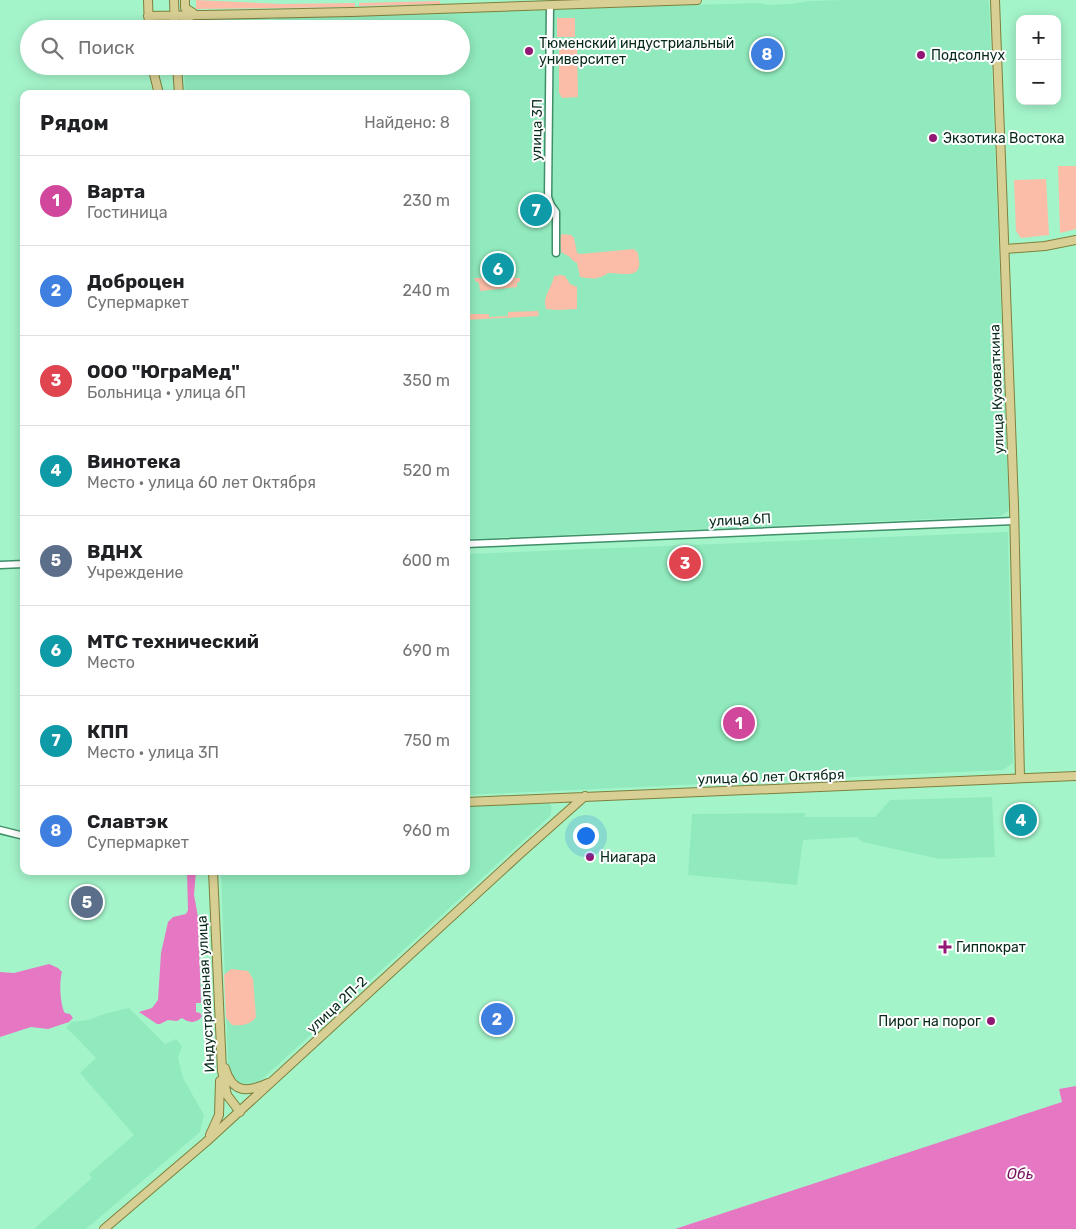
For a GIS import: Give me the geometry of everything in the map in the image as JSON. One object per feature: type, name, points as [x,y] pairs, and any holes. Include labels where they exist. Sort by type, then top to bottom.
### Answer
[{"type":"main road","points":[[148,0],[148,20]]},
{"type":"main road","points":[[174,0],[175,20]]},
{"type":"main road","points":[[185,0],[185,8],[194,14]]},
{"type":"main road","points":[[148,16],[447,4],[550,5],[696,0]]},
{"type":"main road","name":"улица Кузоваткина","points":[[994,0],[1005,249],[1020,778]]},
{"type":"main road","points":[[186,20],[194,14]]},
{"type":"main road","points":[[154,75],[158,90]]},
{"type":"main road","points":[[178,75],[179,90]]},
{"type":"main road","points":[[1005,249],[1040,247],[1076,240]]},
{"type":"main road","name":"улица 60 лет Октября","points":[[470,802],[1076,776]]},
{"type":"main road","name":"улица 2П-2","points":[[104,1229],[240,1112],[585,796]]},
{"type":"main road","name":"Индустриальная улица","points":[[213,875],[220,1042],[225,1088],[230,1101],[240,1112]]},
{"type":"main road","points":[[220,1042],[227,1074],[233,1085],[250,1090],[277,1078]]},
{"type":"main road","points":[[206,1142],[215,1127],[219,1115],[220,1042]]},
{"type":"street","name":"улица 3П","points":[[550,5],[548,198],[556,212],[556,254]]},
{"type":"street","name":"улица 6П","points":[[470,544],[1014,521]]},
{"type":"street","points":[[0,565],[20,564]]},
{"type":"street","points":[[0,830],[20,835]]},
{"type":"shaded area","points":[[196,0],[282,4],[355,3],[355,7],[196,9]]},
{"type":"shaded area","points":[[988,0],[1008,511],[1001,516],[470,539],[470,90],[185,90],[184,75],[470,75],[470,20],[271,20],[287,17],[760,3],[768,5],[809,1]]},
{"type":"shaded area","points":[[440,1],[440,4],[359,6],[359,3]]},
{"type":"shaded area","points":[[238,17],[271,20],[193,20],[195,19]]},
{"type":"shaded area","points":[[557,18],[575,18],[575,37],[557,37]]},
{"type":"shaded area","points":[[559,43],[577,43],[578,97],[562,98],[559,93]]},
{"type":"shaded area","points":[[1058,166],[1076,166],[1076,229],[1060,233]]},
{"type":"shaded area","points":[[1046,179],[1049,235],[1021,238],[1016,231],[1014,180]]},
{"type":"shaded area","points":[[562,234],[571,235],[574,238],[577,253],[580,254],[634,249],[638,253],[639,265],[637,270],[631,274],[608,273],[595,278],[580,277],[577,263],[561,252],[560,238]]},
{"type":"shaded area","points":[[554,276],[565,276],[570,284],[577,287],[577,309],[546,309],[545,300]]},
{"type":"shaded area","points":[[475,278],[520,278],[520,281],[517,283],[517,287],[480,291],[479,283],[475,281]]},
{"type":"shaded area","points":[[538,311],[539,316],[470,320],[470,314],[489,314],[489,317],[508,316],[508,312]]},
{"type":"shaded area","points":[[1008,532],[1013,763],[1003,770],[470,795],[470,554]]},
{"type":"shaded area","points":[[992,797],[995,857],[940,859],[862,842],[857,837],[803,840],[797,885],[688,875],[692,814],[805,813],[805,817],[875,817],[890,800]]},
{"type":"shaded area","points":[[544,802],[549,803],[552,807],[550,816],[259,1082],[247,1085],[236,1082],[228,1065],[221,875],[470,875],[470,806]]},
{"type":"shaded area","points":[[231,969],[248,971],[253,979],[256,1017],[246,1024],[232,1025],[226,1018],[224,975]]},
{"type":"shaded area","points":[[129,1008],[165,1044],[176,1039],[182,1046],[178,1058],[183,1078],[204,1115],[200,1132],[86,1229],[34,1229],[92,1178],[89,1174],[134,1135],[80,1073],[96,1058],[66,1027],[72,1022],[88,1020]]},
{"type":"water","points":[[187,875],[196,875],[194,895],[198,917],[201,1003],[196,1003],[196,1012],[202,1016],[200,1019],[190,1022],[182,1018],[177,1021],[168,1020],[157,1024],[139,1012],[152,1008],[158,1000],[161,953],[168,922],[173,917],[186,914],[188,910]]},
{"type":"water","points":[[49,964],[62,972],[60,987],[63,1010],[73,1018],[69,1022],[48,1029],[31,1027],[0,1037],[0,972],[14,973]]},
{"type":"water","name":"Обь","points":[[1076,1086],[1076,1229],[675,1229],[1062,1102],[1059,1089]]},
{"type":"place","name":"Тюменский индустриальный университет","points":[[529,51]]},
{"type":"place","name":"Славтэк","points":[[767,54]]},
{"type":"place","name":"Подсолнух","points":[[921,55]]},
{"type":"place","name":"Экзотика Востока","points":[[933,138]]},
{"type":"place","name":"КПП","points":[[536,210]]},
{"type":"place","name":"МТС технический","points":[[498,269]]},
{"type":"place","name":"ООО \"ЮграМед\"","points":[[685,563]]},
{"type":"place","name":"Варта","points":[[739,723]]},
{"type":"place","name":"Винотека","points":[[1021,820]]},
{"type":"place","name":"Ниагара","points":[[590,857]]},
{"type":"place","name":"ВДНХ","points":[[87,902]]},
{"type":"place","name":"Гиппократ","points":[[945,947]]},
{"type":"place","name":"Доброцен","points":[[497,1019]]},
{"type":"place","name":"Пирог на порог","points":[[991,1021]]}]
